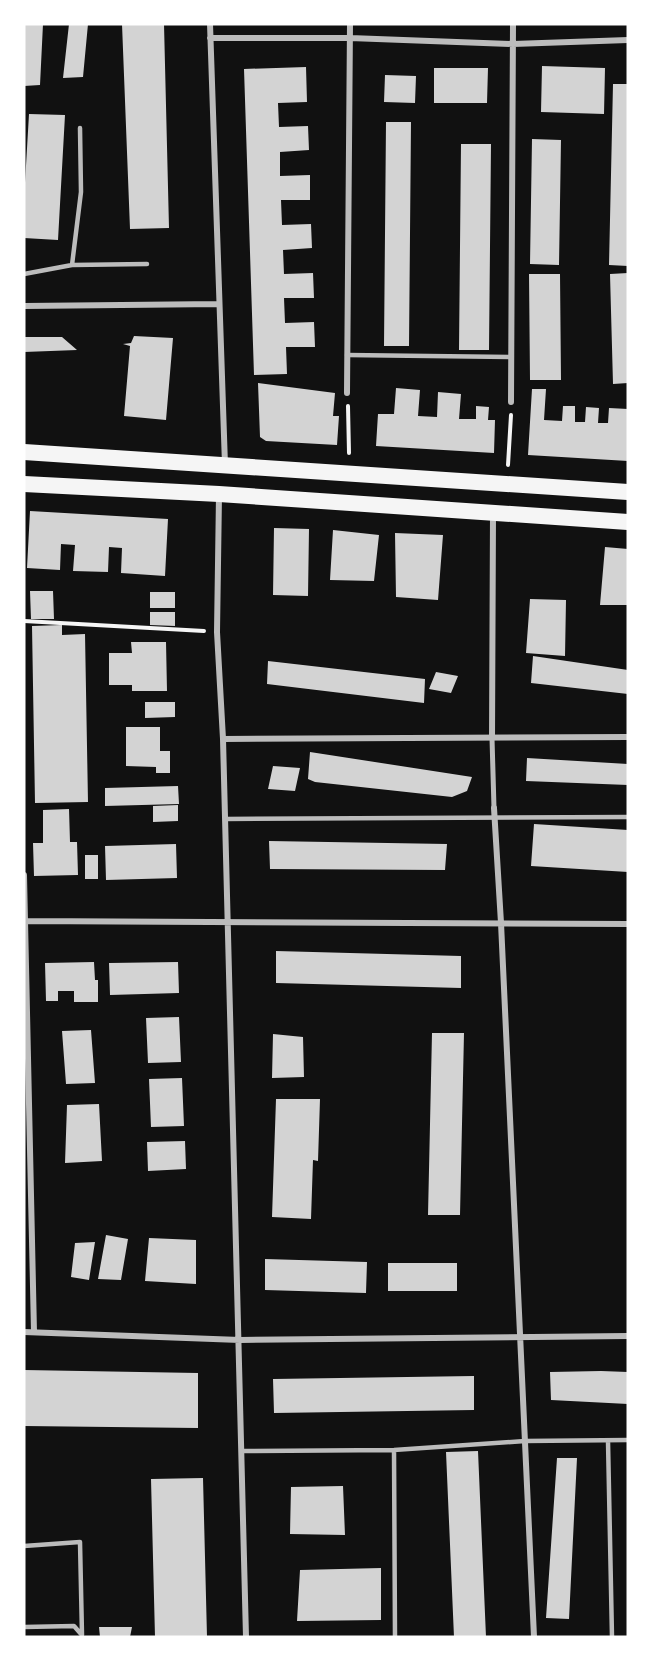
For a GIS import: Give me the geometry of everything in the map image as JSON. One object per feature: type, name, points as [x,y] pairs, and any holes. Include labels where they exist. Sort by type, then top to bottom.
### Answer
[{"type":"highway","points":[[24,452],[628,492]]},
{"type":"highway","points":[[24,484],[219,494],[628,522]]},
{"type":"street","points":[[210,24],[225,465]]},
{"type":"street","points":[[347,393],[350,24]]},
{"type":"street","points":[[511,402],[513,24]]},
{"type":"street","points":[[210,38],[350,38],[513,44],[628,39]]},
{"type":"street","points":[[24,306],[219,304]]},
{"type":"street","points":[[219,494],[217,632],[223,739],[246,1637]]},
{"type":"street","points":[[493,514],[494,808],[534,1637]]},
{"type":"street","points":[[223,739],[628,737]]},
{"type":"street","points":[[24,875],[34,1332]]},
{"type":"street","points":[[25,921],[628,924]]},
{"type":"street","points":[[24,1332],[240,1340],[628,1336]]},
{"type":"lane","points":[[72,265],[81,192],[80,128]]},
{"type":"lane","points":[[24,274],[72,265],[147,264]]},
{"type":"lane","points":[[347,355],[511,357]]},
{"type":"lane","points":[[225,819],[628,818]]},
{"type":"lane","points":[[242,1451],[394,1450],[525,1441],[628,1440]]},
{"type":"lane","points":[[608,1441],[612,1637]]},
{"type":"lane","points":[[394,1450],[395,1637]]},
{"type":"lane","points":[[24,1546],[80,1542],[82,1636]]},
{"type":"lane","points":[[24,1628],[74,1626],[82,1636]]},
{"type":"path","points":[[347,393],[349,475]]},
{"type":"path","points":[[507,483],[511,402]]},
{"type":"path","points":[[24,621],[217,632]]},
{"type":"building","points":[[24,24],[43,24],[40,85],[24,86]]},
{"type":"building","points":[[69,24],[88,24],[83,77],[63,78]]},
{"type":"building","points":[[122,24],[164,24],[169,228],[130,229]]},
{"type":"building","points":[[542,66],[605,68],[604,114],[541,112]]},
{"type":"building","points":[[306,67],[307,102],[278,103],[279,127],[308,126],[309,150],[280,152],[280,176],[310,175],[310,200],[281,200],[282,225],[311,224],[312,248],[283,250],[284,274],[313,273],[314,298],[284,298],[285,323],[314,322],[315,347],[286,347],[287,374],[254,375],[244,69]]},
{"type":"building","points":[[434,68],[488,68],[487,103],[434,103]]},
{"type":"building","points":[[385,75],[416,76],[415,103],[384,102]]},
{"type":"building","points":[[613,84],[628,84],[628,266],[609,265]]},
{"type":"building","points":[[29,114],[65,115],[58,240],[24,238]]},
{"type":"building","points":[[386,122],[411,122],[409,346],[384,346]]},
{"type":"building","points":[[532,139],[561,140],[559,265],[530,264]]},
{"type":"building","points":[[461,144],[491,144],[489,350],[459,350]]},
{"type":"building","points":[[628,273],[628,383],[613,384],[610,274]]},
{"type":"building","points":[[529,274],[560,274],[561,380],[530,380]]},
{"type":"building","points":[[134,336],[173,338],[166,420],[124,416],[130,346],[123,344],[131,343]]},
{"type":"building","points":[[24,337],[62,337],[77,350],[24,352]]},
{"type":"building","points":[[258,383],[335,393],[333,416],[339,416],[337,445],[266,441],[260,437]]},
{"type":"building","points":[[396,388],[420,390],[418,416],[437,417],[438,392],[461,394],[459,419],[476,419],[476,406],[489,407],[488,420],[495,420],[494,453],[376,446],[378,414],[394,414]]},
{"type":"building","points":[[532,389],[546,389],[544,420],[562,421],[563,406],[575,406],[575,422],[585,422],[586,407],[599,408],[598,423],[608,423],[609,408],[628,409],[628,461],[528,455]]},
{"type":"building","points":[[30,511],[168,519],[165,576],[121,573],[122,548],[109,547],[108,572],[73,571],[75,545],[61,544],[60,570],[27,568]]},
{"type":"building","points":[[274,528],[309,529],[308,596],[273,595]]},
{"type":"building","points":[[333,530],[379,535],[374,581],[330,580]]},
{"type":"building","points":[[395,533],[443,535],[438,600],[396,597]]},
{"type":"building","points":[[605,547],[628,549],[628,605],[600,605]]},
{"type":"building","points":[[30,591],[53,591],[54,619],[31,619]]},
{"type":"building","points":[[150,592],[175,592],[175,608],[150,608]]},
{"type":"building","points":[[530,599],[566,600],[565,656],[526,653]]},
{"type":"building","points":[[150,612],[175,612],[175,626],[150,625]]},
{"type":"building","points":[[62,625],[62,635],[85,634],[88,802],[35,803],[32,626]]},
{"type":"building","points":[[131,642],[166,642],[167,691],[132,691],[132,685],[109,685],[109,653],[132,653]]},
{"type":"building","points":[[533,656],[628,670],[628,694],[531,683]]},
{"type":"building","points":[[268,661],[425,679],[424,703],[267,684]]},
{"type":"building","points":[[436,672],[458,676],[451,693],[429,689]]},
{"type":"building","points":[[145,702],[175,702],[175,717],[145,718]]},
{"type":"building","points":[[126,727],[160,727],[160,751],[170,751],[170,773],[156,773],[156,767],[126,766]]},
{"type":"building","points":[[310,752],[472,777],[467,791],[452,797],[315,782],[308,779]]},
{"type":"building","points":[[527,758],[628,764],[628,785],[526,781]]},
{"type":"building","points":[[273,766],[300,768],[295,791],[268,789]]},
{"type":"building","points":[[178,786],[179,804],[105,806],[105,788]]},
{"type":"building","points":[[178,805],[178,821],[153,822],[153,806]]},
{"type":"building","points":[[69,809],[70,842],[77,842],[78,875],[34,876],[33,843],[43,843],[43,810]]},
{"type":"building","points":[[534,824],[628,830],[628,872],[531,866]]},
{"type":"building","points":[[269,841],[447,844],[445,870],[270,869]]},
{"type":"building","points":[[176,844],[177,878],[106,880],[105,846]]},
{"type":"building","points":[[85,855],[98,855],[98,879],[85,879]]},
{"type":"building","points":[[276,951],[461,956],[461,988],[276,983]]},
{"type":"building","points":[[94,962],[95,980],[98,980],[98,1002],[74,1002],[74,991],[58,991],[58,1001],[46,1001],[45,963]]},
{"type":"building","points":[[178,962],[179,993],[110,995],[109,963]]},
{"type":"building","points":[[179,1017],[181,1062],[148,1063],[146,1018]]},
{"type":"building","points":[[91,1030],[95,1083],[66,1084],[62,1031]]},
{"type":"building","points":[[432,1033],[464,1033],[460,1215],[428,1215]]},
{"type":"building","points":[[273,1034],[303,1037],[304,1077],[272,1078]]},
{"type":"building","points":[[182,1078],[184,1126],[151,1127],[149,1079]]},
{"type":"building","points":[[276,1099],[320,1099],[318,1161],[313,1160],[311,1219],[272,1217]]},
{"type":"building","points":[[99,1104],[102,1161],[65,1163],[67,1105]]},
{"type":"building","points":[[185,1141],[186,1169],[148,1171],[147,1142]]},
{"type":"building","points":[[106,1235],[128,1239],[121,1280],[98,1279]]},
{"type":"building","points":[[149,1238],[196,1240],[196,1284],[145,1281]]},
{"type":"building","points":[[95,1242],[89,1280],[71,1277],[75,1243]]},
{"type":"building","points":[[265,1259],[367,1262],[366,1293],[265,1290]]},
{"type":"building","points":[[388,1263],[457,1263],[457,1291],[388,1291]]},
{"type":"building","points":[[24,1370],[198,1373],[198,1428],[24,1426]]},
{"type":"building","points":[[550,1372],[628,1372],[628,1404],[551,1400]]},
{"type":"building","points":[[474,1376],[474,1410],[274,1413],[273,1379]]},
{"type":"building","points":[[478,1451],[486,1637],[454,1637],[446,1452]]},
{"type":"building","points":[[557,1458],[577,1458],[569,1619],[546,1618]]},
{"type":"building","points":[[203,1478],[207,1637],[155,1637],[151,1479]]},
{"type":"building","points":[[343,1486],[345,1535],[290,1534],[291,1487]]},
{"type":"building","points":[[381,1568],[381,1620],[297,1621],[300,1570]]},
{"type":"building","points":[[99,1627],[132,1627],[130,1637],[100,1637]]}]
